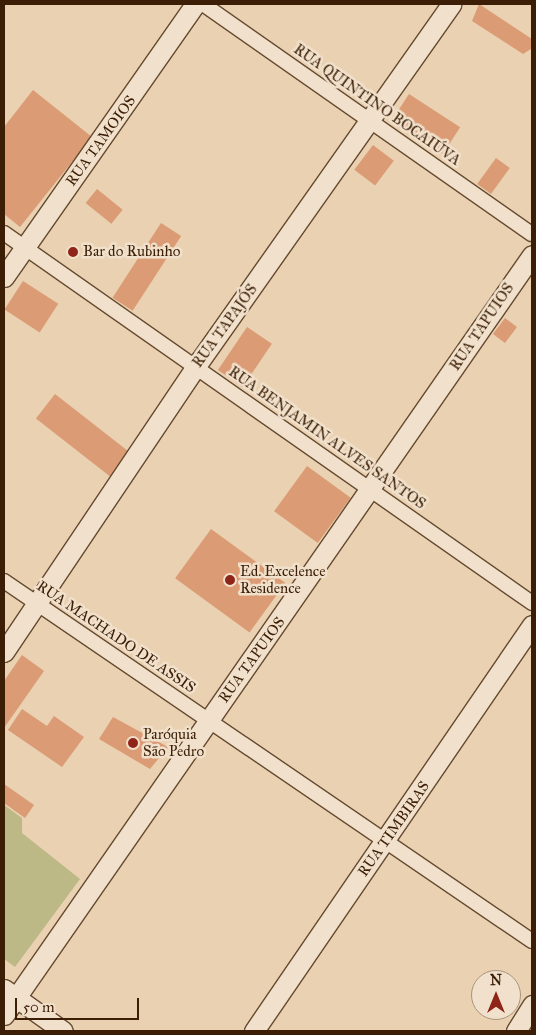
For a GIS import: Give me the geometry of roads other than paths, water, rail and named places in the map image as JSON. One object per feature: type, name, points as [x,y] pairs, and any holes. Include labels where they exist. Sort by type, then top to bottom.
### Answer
[{"type":"street","name":"RUA TAMOIOS","points":[[4,277],[22,248],[195,4]]},
{"type":"street","name":"RUA QUINTINO BOCAIÚVA","points":[[202,4],[532,234]]},
{"type":"street","name":"RUA TAPAJÓS","points":[[4,652],[38,605],[196,366],[368,119],[451,4]]},
{"type":"street","name":"RUA BENJAMIN ALVES SANTOS","points":[[4,233],[22,248],[196,366],[532,602]]},
{"type":"street","name":"RUA TAPUIOS","points":[[4,1015],[10,993],[209,720],[372,489],[532,255]]},
{"type":"street","name":"RUA MACHADO DE ASSIS","points":[[4,581],[532,942]]},
{"type":"street","name":"RUA TIMBIRAS","points":[[254,1031],[532,625]]},
{"type":"street","points":[[10,993],[63,1031]]},
{"type":"street","points":[[516,1031],[532,1005]]},
{"type":"place","name":"Bar do Rubinho","points":[[73,252]]},
{"type":"place","name":"Ed. Excelence Residence","points":[[230,580]]},
{"type":"place","name":"Paróquia São Pedro","points":[[133,743]]}]
